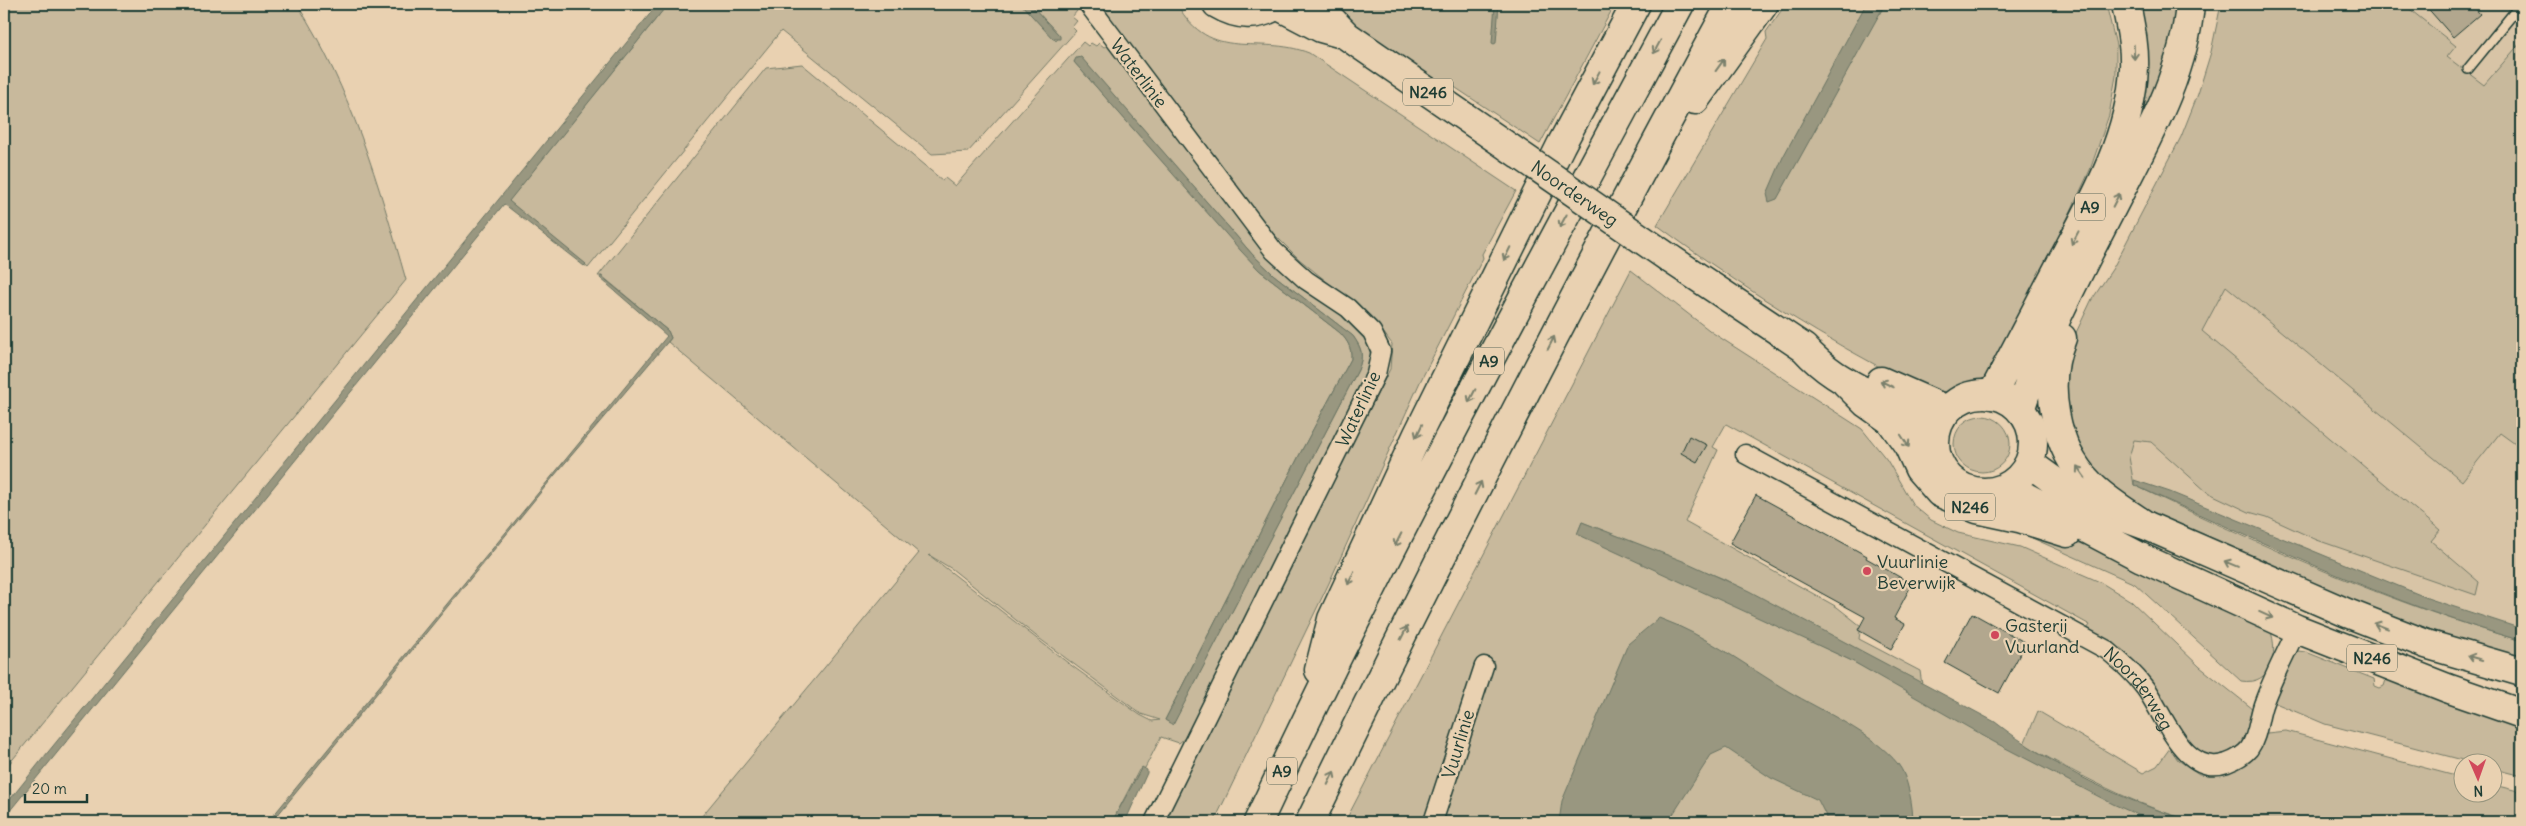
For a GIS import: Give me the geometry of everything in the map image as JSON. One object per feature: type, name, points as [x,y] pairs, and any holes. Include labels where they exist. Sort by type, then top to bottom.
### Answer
[{"type":"main road","points":[[1217,4],[1228,11],[1245,15],[1261,13],[1277,4]]},
{"type":"main road","name":"Noorderweg","points":[[1277,4],[1321,28],[1346,36]]},
{"type":"main road","name":"Noorderweg","points":[[1316,4],[1328,14],[1346,36],[1669,258],[1804,348],[1820,366],[1846,383],[1895,408],[1941,422]]},
{"type":"main road","name":"A9","points":[[1306,721],[1336,610],[1460,346],[1561,144],[1636,4]]},
{"type":"main road","name":"A9","points":[[1258,822],[1306,721],[1531,280],[1680,4]]},
{"type":"main road","points":[[1310,822],[1379,681],[1630,190],[1731,4]]},
{"type":"main road","points":[[1630,190],[1764,4]]},
{"type":"main road","name":"A9","points":[[1992,395],[2088,212],[2116,149],[2132,93],[2134,67],[2133,41],[2126,4]]},
{"type":"main road","name":"A9","points":[[2020,410],[2031,376],[2079,274],[2152,129],[2178,65],[2190,4]]},
{"type":"main road","points":[[2079,274],[2071,317],[2055,354],[2051,389],[2056,422],[2072,458],[2090,484],[2145,525]]},
{"type":"main road","name":"Noorderweg","points":[[1804,348],[1833,357],[1909,395],[1941,422]]},
{"type":"main road","name":"Noorderweg","points":[[1846,383],[1866,402],[1890,420],[1908,444],[1919,469],[1940,492],[1977,509],[2018,518],[2142,558]]},
{"type":"main road","points":[[1941,422],[1960,400],[1976,395],[1992,395],[2007,400],[2020,410],[2028,421],[2033,435],[2033,450],[2029,464]]},
{"type":"main road","name":"N246","points":[[1941,422],[1935,448],[1939,464],[1954,482],[1976,492],[1991,492],[2006,487],[2020,478],[2029,464],[2086,504],[2145,525],[2347,613],[2426,644],[2522,672]]},
{"type":"main road","name":"Noorderweg","points":[[2006,487],[2142,558],[2297,629],[2447,688],[2522,714]]},
{"type":"street","name":"Waterlinie","points":[[1088,4],[1274,251],[1306,280],[1348,308],[1372,332],[1381,351],[1376,374],[1154,822]]},
{"type":"street","name":"Noorderweg","points":[[1745,454],[2107,650],[2130,670],[2146,690],[2180,744],[2195,762],[2218,766],[2237,759],[2249,748],[2260,722],[2263,704],[2297,629]]},
{"type":"street","name":"Vuurlinie","points":[[1433,822],[1484,666]]},
{"type":"lane","points":[[2468,69],[2521,4]]},
{"type":"shaded area","points":[[4,4],[297,4],[333,70],[362,138],[406,280],[4,770]]},
{"type":"shaded area","points":[[658,4],[668,4],[509,201],[586,264],[584,266],[504,204],[4,818],[4,807],[44,757]]},
{"type":"shaded area","points":[[668,4],[1021,4],[1056,41],[1060,36],[1030,4],[1074,4],[1073,7],[1077,11],[1072,17],[1077,21],[1072,27],[1076,31],[968,152],[932,154],[781,31],[588,268],[508,201]]},
{"type":"shaded area","points":[[1021,4],[1030,4],[1060,36],[1060,39],[1053,39]]},
{"type":"shaded area","points":[[1102,4],[1177,4],[1190,23],[1205,35],[1220,41],[1237,44],[1272,45],[1309,53],[1516,191],[1482,254],[1483,258],[1420,382],[1329,583],[1214,822],[1160,822],[1390,369],[1392,344],[1375,321],[1299,259],[1257,217],[1114,25]]},
{"type":"shaded area","points":[[1334,4],[1615,4],[1540,144],[1450,84],[1442,86],[1340,13]]},
{"type":"shaded area","points":[[1495,4],[1499,4],[1496,43],[1494,44],[1492,43]]},
{"type":"shaded area","points":[[1786,4],[2106,4],[2116,45],[2116,76],[2109,115],[2090,170],[2008,346],[1990,372],[1975,384],[1956,391],[1944,392],[1917,386],[1899,377],[1790,315],[1736,281],[1657,225],[1767,39],[1766,32]]},
{"type":"shaded area","points":[[1866,4],[1885,4],[1777,199],[1769,202],[1767,194],[1783,157]]},
{"type":"shaded area","points":[[2137,4],[2183,4],[2172,60],[2116,176]]},
{"type":"shaded area","points":[[2221,4],[2403,4],[2456,46],[2447,57],[2484,85],[2522,41],[2522,449],[2500,433],[2462,481],[2226,286],[2202,331],[2440,530],[2431,541],[2479,582],[2476,595],[2317,540],[2267,517],[2249,512],[2207,492],[2151,442],[2134,440],[2129,457],[2134,485],[2277,551],[2374,591],[2472,626],[2522,641],[2522,660],[2469,644],[2307,583],[2158,518],[2103,482],[2076,443],[2064,400],[2065,356],[2091,301],[2113,268],[2181,137],[2198,94],[2211,52]]},
{"type":"shaded area","points":[[2343,4],[2522,4],[2522,629],[2430,599],[2170,492],[2133,482],[2129,456],[2134,440]]},
{"type":"shaded area","points":[[1083,42],[1088,46],[1091,43],[1096,46],[1099,43],[1104,47],[1110,44],[1316,295],[1366,333],[1374,371],[1186,737],[1179,743],[1161,737],[1145,768],[1139,770],[1112,822],[697,822],[919,553],[668,342],[671,338],[668,331],[602,276],[598,276],[766,68],[802,64],[942,180],[945,178],[955,186]],"holes":[[[1077,58],[1081,58],[1252,254],[1274,275],[1353,336],[1361,352],[1358,370],[1173,724],[1165,720],[1303,448],[1351,359],[1351,351],[1347,341],[1339,332],[1259,270],[1074,62]],[[929,555],[952,569],[1036,636],[1141,714],[1160,720],[1152,721],[1140,715],[1068,663]]]},
{"type":"shaded area","points":[[1081,57],[1252,254],[1274,275],[1353,336],[1361,352],[1358,370],[1173,725],[1165,720],[1303,448],[1351,359],[1351,351],[1347,341],[1339,332],[1259,270],[1241,251],[1074,62],[1076,58]]},
{"type":"shaded area","points":[[1631,270],[1713,333],[1862,429],[1887,460],[1913,505],[1931,520],[1958,533],[2020,547],[2100,582],[2131,601],[2200,667],[2253,709],[2247,730],[2238,746],[2223,754],[2213,756],[2201,755],[2085,632],[2090,625],[1726,424],[1713,447],[1718,450],[1685,522],[1837,607],[1861,626],[1859,639],[1920,671],[1922,685],[1724,579],[1582,522],[1579,530],[1850,660],[2159,822],[1345,822]]},
{"type":"shaded area","points":[[601,276],[668,331],[671,338],[554,476],[272,822],[268,822],[667,336],[600,278]]},
{"type":"shaded area","points":[[1982,416],[1993,418],[2002,424],[2008,433],[2010,444],[2008,455],[2002,464],[1993,470],[1982,472],[1971,470],[1962,464],[1956,455],[1954,444],[1956,433],[1962,424],[1971,418]]},
{"type":"shaded area","points":[[2134,480],[2170,492],[2430,599],[2522,629],[2522,641],[2426,610],[2332,573],[2134,485]]},
{"type":"shaded area","points":[[1960,515],[2042,531],[2086,545],[2270,629],[2274,648],[2270,666],[2260,678],[2252,681],[2241,681],[2135,584],[2012,529],[1960,517]]},
{"type":"shaded area","points":[[1582,522],[1688,563],[1749,591],[1995,722],[2041,754],[2090,781],[2142,804],[2195,822],[2154,822],[2113,804],[1994,742],[1850,660],[1577,534]]},
{"type":"shaded area","points":[[1659,618],[1709,642],[1875,742],[1902,769],[1909,792],[1913,822],[1827,822],[1818,800],[1771,778],[1726,748],[1711,755],[1668,822],[1559,822],[1562,801],[1628,644]]},
{"type":"shaded area","points":[[2298,651],[2306,652],[2374,679],[2375,686],[2380,688],[2384,686],[2386,680],[2396,679],[2522,728],[2522,776],[2504,772],[2504,754],[2454,754],[2454,758],[2325,724],[2273,702],[2291,655]]},
{"type":"shaded area","points":[[2038,711],[2143,773],[2157,766],[2170,748],[2178,760],[2199,774],[2221,774],[2249,759],[2267,733],[2286,731],[2454,776],[2454,804],[2504,804],[2504,788],[2522,792],[2522,822],[2195,822],[2129,798],[2086,778],[2024,744]]},
{"type":"shaded area","points":[[1142,767],[1147,770],[1147,773],[1125,822],[1112,822]]},
{"type":"building","points":[[2424,4],[2471,4],[2480,14],[2453,37]]},
{"type":"building","points":[[1689,436],[1707,445],[1697,462],[1681,453]]},
{"type":"building","points":[[1756,495],[1867,556],[1866,558],[1912,584],[1894,618],[1905,624],[1891,649],[1858,630],[1865,617],[1730,543]]},
{"type":"building","points":[[1972,613],[2026,643],[1999,693],[1945,663]]},
{"type":"place","name":"Vuurlinie Beverwijk","points":[[1867,571]]},
{"type":"place","name":"Gasterij Vuurland","points":[[1995,635]]}]
